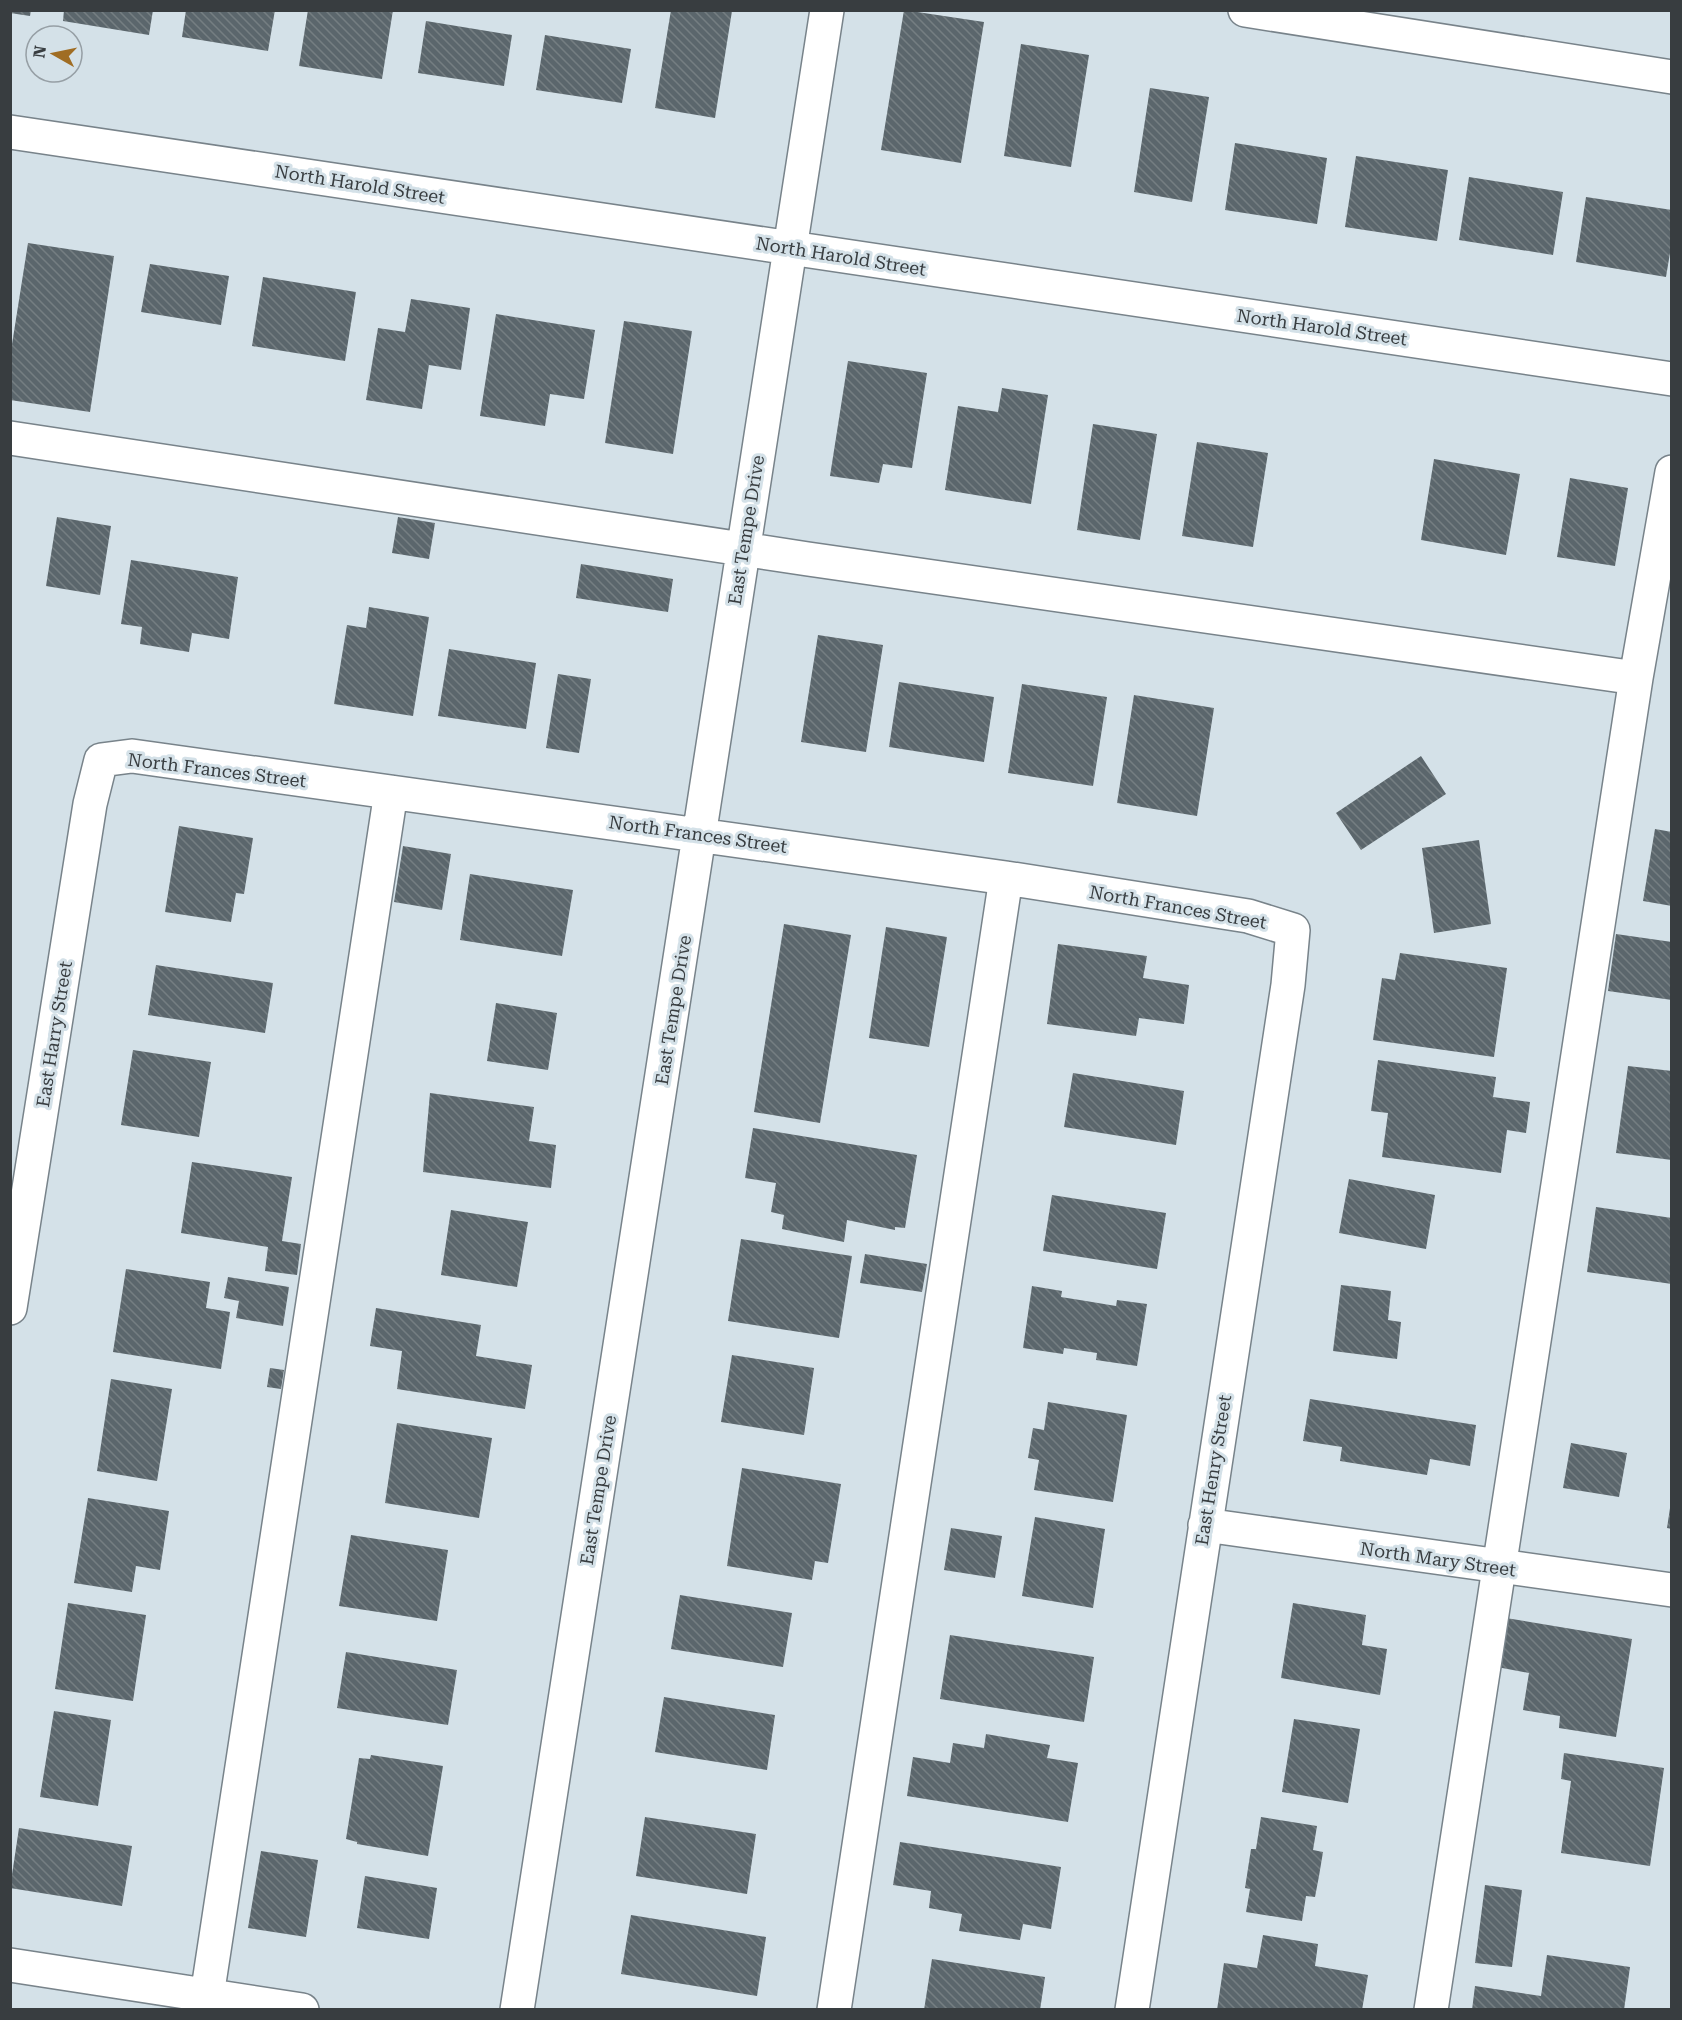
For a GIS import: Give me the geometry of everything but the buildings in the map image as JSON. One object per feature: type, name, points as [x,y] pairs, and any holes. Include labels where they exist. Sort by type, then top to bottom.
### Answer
[{"type":"street","name":"East Tempe Drive","points":[[518,2010],[827,10]]},
{"type":"street","points":[[1245,10],[1671,77]]},
{"type":"street","name":"North Harold Street","points":[[10,132],[1671,379]]},
{"type":"street","points":[[10,438],[743,549],[1636,678]]},
{"type":"street","points":[[1431,2010],[1501,1568],[1636,678],[1671,472]]},
{"type":"street","name":"North Frances Street","points":[[101,760],[132,756],[701,834],[1248,916],[1293,930]]},
{"type":"street","name":"East Harry Street","points":[[10,1308],[90,804],[101,760]]},
{"type":"street","points":[[207,1996],[391,792]]},
{"type":"street","points":[[834,2010],[1006,878]]},
{"type":"street","name":"East Henry Street","points":[[1132,2010],[1288,985],[1293,930]]},
{"type":"street","name":"North Mary Street","points":[[1205,1525],[1671,1590]]},
{"type":"street","points":[[10,1965],[302,2010]]}]
